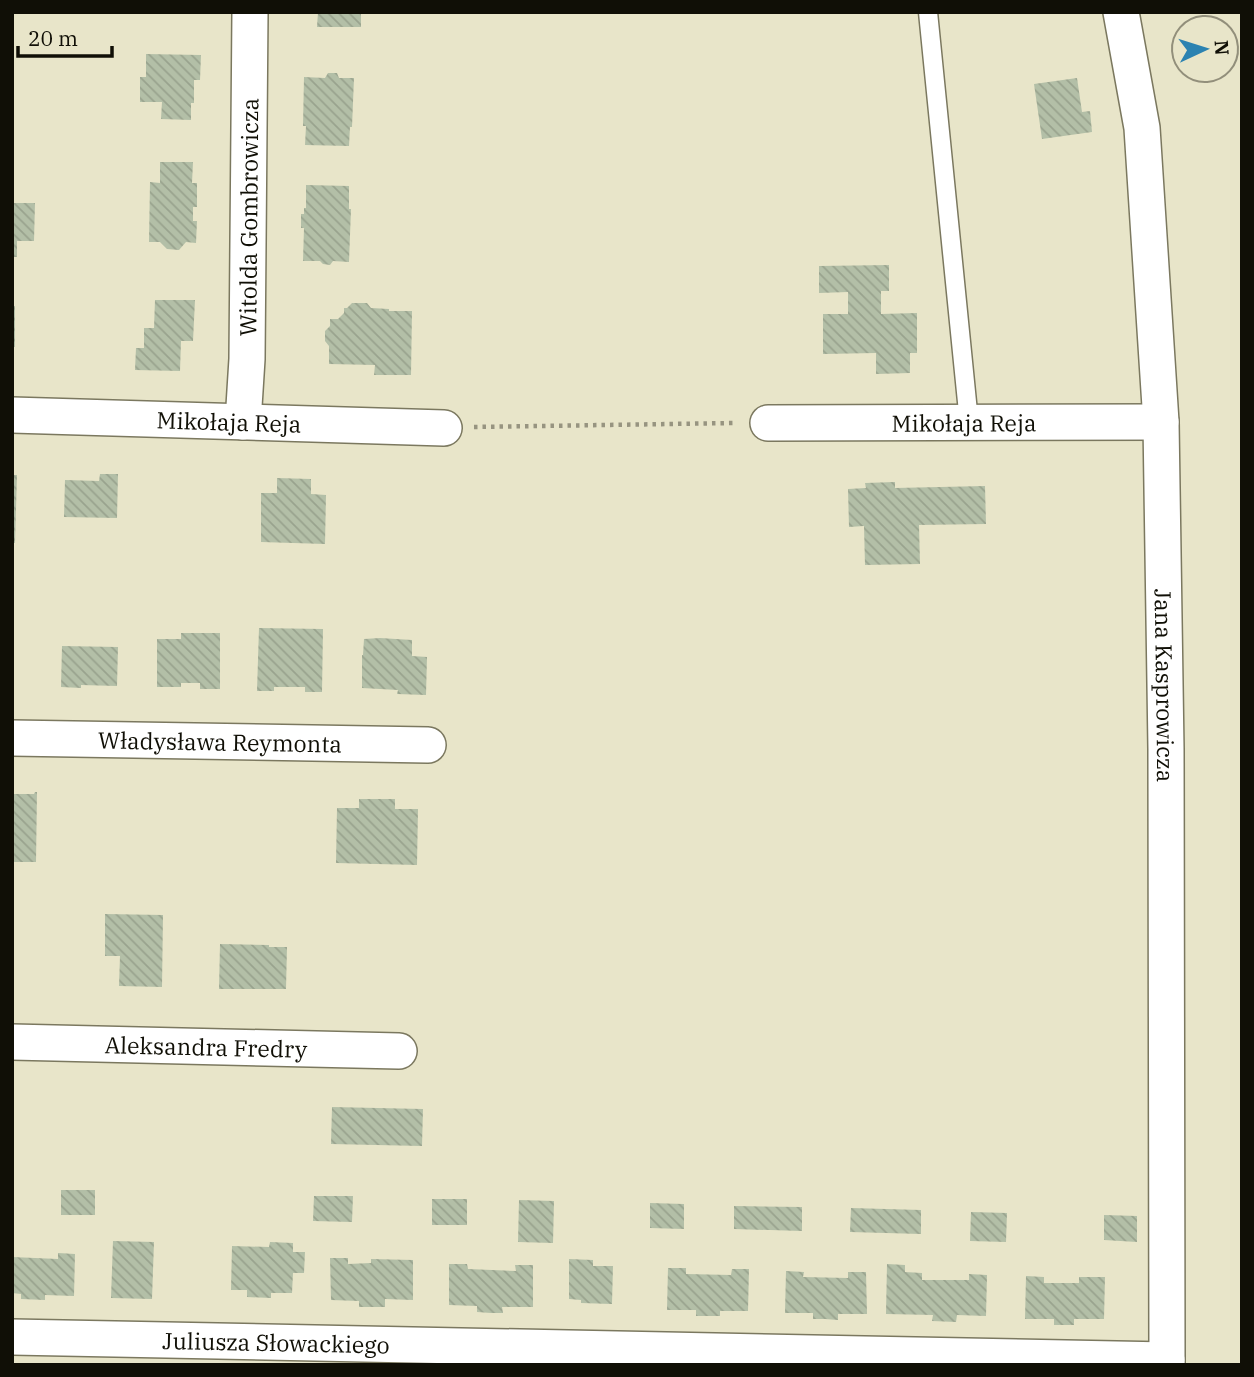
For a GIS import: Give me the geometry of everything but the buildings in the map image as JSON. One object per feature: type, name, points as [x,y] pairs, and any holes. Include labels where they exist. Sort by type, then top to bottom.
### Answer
[{"type":"street","name":"Witolda Gombrowicza","points":[[243,422],[247,359],[250,12]]},
{"type":"street","name":"Jana Kasprowicza","points":[[1121,12],[1142,128],[1160,422],[1166,749],[1167,1363]]},
{"type":"street","name":"Mikołaja Reja","points":[[12,415],[444,428]]},
{"type":"street","name":"Mikołaja Reja","points":[[768,423],[1160,422]]},
{"type":"street","name":"Władysława Reymonta","points":[[12,738],[428,745]]},
{"type":"street","name":"Aleksandra Fredry","points":[[12,1042],[399,1051]]},
{"type":"street","name":"Juliusza Słowackiego","points":[[12,1337],[64,1352],[1167,1363]]},
{"type":"lane","points":[[928,12],[969,422]]},
{"type":"path","points":[[444,428],[768,423]]}]
